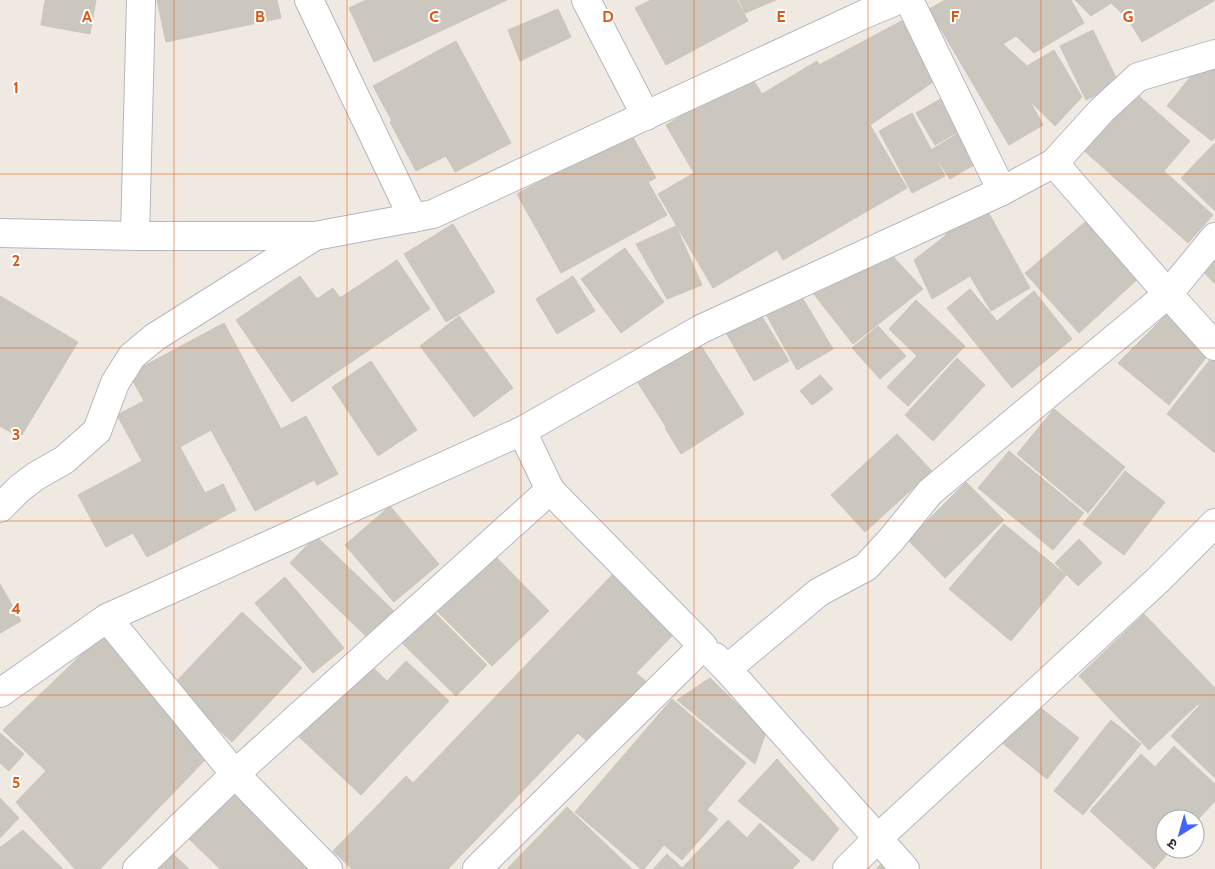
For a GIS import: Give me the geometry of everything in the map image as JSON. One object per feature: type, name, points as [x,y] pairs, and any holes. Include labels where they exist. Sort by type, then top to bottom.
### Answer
[{"type":"street","points":[[135,236],[141,0]]},
{"type":"street","points":[[309,0],[413,218]]},
{"type":"street","points":[[586,0],[646,116]]},
{"type":"street","points":[[0,233],[135,236],[315,236],[433,214],[646,116],[864,7],[898,0]]},
{"type":"street","points":[[910,0],[1002,191]]},
{"type":"street","points":[[0,693],[107,618],[522,432],[701,329],[1002,191],[1054,163],[1102,110],[1138,77],[1215,54]]},
{"type":"street","points":[[1054,163],[1215,346]]},
{"type":"street","points":[[0,508],[20,488],[36,476],[64,460],[97,431],[115,383],[132,356],[155,337],[315,236]]},
{"type":"street","points":[[727,668],[819,592],[866,567],[930,492],[1168,294],[1215,237]]},
{"type":"street","points":[[522,432],[550,490],[703,646],[727,668],[905,869]]},
{"type":"street","points":[[136,869],[235,774],[550,490]]},
{"type":"street","points":[[847,869],[878,838],[1158,580],[1215,524]]},
{"type":"street","points":[[107,618],[235,774],[328,869]]},
{"type":"street","points":[[477,869],[703,646]]},
{"type":"building","points":[[45,0],[96,0],[90,34],[41,25]]},
{"type":"building","points":[[157,0],[277,0],[281,18],[166,42]]},
{"type":"building","points":[[366,0],[507,0],[374,62],[349,8]]},
{"type":"building","points":[[651,0],[737,0],[748,21],[666,65],[635,8]]},
{"type":"building","points":[[739,0],[776,0],[745,13]]},
{"type":"building","points":[[945,0],[1071,0],[1084,23],[1034,53],[1016,36],[1003,44],[1027,66],[1054,50],[1082,97],[1055,126],[1030,101],[1043,125],[1009,145],[929,9]]},
{"type":"building","points":[[1075,0],[1214,1],[1142,42],[1128,19],[1111,3],[1091,16]]},
{"type":"building","points":[[558,9],[571,37],[520,61],[508,30]]},
{"type":"building","points":[[907,18],[939,78],[870,125],[907,188],[783,260],[777,250],[713,288],[658,194],[694,173],[666,125],[750,75],[762,94],[817,61],[819,65]]},
{"type":"building","points":[[1093,30],[1119,84],[1086,100],[1060,46]]},
{"type":"building","points":[[456,41],[511,143],[455,172],[446,156],[416,171],[373,86]]},
{"type":"building","points":[[1204,60],[1215,70],[1215,137],[1212,141],[1167,106]]},
{"type":"building","points":[[1132,90],[1190,141],[1164,171],[1213,215],[1188,243],[1081,148]]},
{"type":"building","points":[[949,94],[968,126],[935,145],[916,113]]},
{"type":"building","points":[[912,113],[945,176],[912,193],[879,131]]},
{"type":"building","points":[[630,132],[656,178],[648,182],[667,215],[561,273],[517,194]]},
{"type":"building","points":[[960,132],[979,162],[950,179],[931,150]]},
{"type":"building","points":[[1215,143],[1215,211],[1181,178]]},
{"type":"building","points":[[986,208],[1030,288],[991,311],[970,276],[932,299],[914,260],[945,236],[949,228]]},
{"type":"building","points":[[1090,218],[1142,275],[1079,333],[1025,273]]},
{"type":"building","points":[[453,224],[495,292],[446,322],[404,254]]},
{"type":"building","points":[[676,226],[702,285],[667,299],[636,244]]},
{"type":"building","points":[[1215,247],[1215,284],[1197,265]]},
{"type":"building","points":[[625,248],[664,302],[621,333],[581,279]]},
{"type":"building","points":[[888,251],[923,289],[853,344],[809,288]]},
{"type":"building","points":[[397,260],[430,309],[292,402],[236,320],[300,276],[317,299],[333,288],[340,298]]},
{"type":"building","points":[[573,276],[595,311],[557,334],[536,299]]},
{"type":"building","points":[[797,289],[833,349],[797,370],[762,307]]},
{"type":"building","points":[[970,289],[997,321],[1034,291],[1072,339],[1012,388],[947,308]]},
{"type":"building","points":[[0,296],[78,342],[20,438],[0,426]]},
{"type":"building","points":[[916,300],[965,346],[908,406],[887,387],[917,356],[889,329]]},
{"type":"building","points":[[1174,307],[1211,351],[1169,405],[1118,363]]},
{"type":"building","points":[[758,310],[789,361],[754,381],[725,331]]},
{"type":"building","points":[[459,316],[513,388],[474,417],[420,346]]},
{"type":"building","points":[[224,323],[281,429],[306,416],[338,474],[317,485],[314,480],[255,511],[211,430],[180,447],[205,493],[223,484],[236,510],[147,557],[133,533],[106,547],[78,495],[142,461],[117,415],[144,401],[129,374]]},
{"type":"building","points":[[878,326],[906,356],[880,379],[852,348]]},
{"type":"building","points":[[700,344],[744,414],[681,454],[638,383]]},
{"type":"building","points":[[1213,356],[1215,358],[1215,453],[1167,414]]},
{"type":"building","points":[[957,358],[985,385],[933,441],[905,415]]},
{"type":"building","points":[[371,361],[417,430],[378,456],[332,387]]},
{"type":"building","points":[[820,375],[833,389],[812,405],[800,391]]},
{"type":"building","points":[[1054,409],[1125,467],[1088,513],[1017,454]]},
{"type":"building","points":[[897,434],[932,471],[865,532],[831,495]]},
{"type":"building","points":[[1009,451],[1084,513],[1053,550],[978,488]]},
{"type":"building","points":[[1125,471],[1165,502],[1124,555],[1083,524]]},
{"type":"building","points":[[966,482],[1004,520],[945,578],[908,540]]},
{"type":"building","points":[[390,506],[439,564],[394,602],[345,545]]},
{"type":"building","points":[[1004,524],[1066,575],[1011,641],[949,589]]},
{"type":"building","points":[[316,536],[395,612],[369,639],[290,563]]},
{"type":"building","points":[[1079,539],[1102,563],[1078,586],[1055,563]]},
{"type":"building","points":[[492,553],[549,611],[492,666],[434,608]]},
{"type":"building","points":[[612,575],[674,634],[636,673],[647,682],[589,743],[578,733],[448,869],[352,869],[333,851],[406,776],[413,783]]},
{"type":"building","points":[[285,577],[344,648],[313,673],[255,603]]},
{"type":"building","points":[[0,584],[21,621],[0,633]]},
{"type":"building","points":[[430,608],[487,665],[456,696],[398,639]]},
{"type":"building","points":[[242,612],[302,668],[232,742],[172,686]]},
{"type":"building","points":[[1144,614],[1215,688],[1149,750],[1079,676]]},
{"type":"building","points":[[105,632],[208,757],[100,869],[75,869],[16,802],[46,771],[3,730]]},
{"type":"building","points":[[366,661],[387,681],[406,661],[449,701],[361,795],[296,734]]},
{"type":"building","points":[[710,678],[766,732],[755,764],[677,700]]},
{"type":"building","points":[[1215,687],[1215,778],[1171,736]]},
{"type":"building","points":[[672,699],[746,763],[707,810],[718,819],[682,860],[664,845],[644,869],[641,869],[575,812]]},
{"type":"building","points":[[1033,702],[1079,738],[1047,779],[1001,742]]},
{"type":"building","points":[[1111,720],[1141,744],[1083,815],[1054,791]]},
{"type":"building","points":[[0,733],[24,754],[9,771],[0,763]]},
{"type":"building","points":[[1174,746],[1215,784],[1215,801],[1205,812],[1205,809],[1155,809],[1155,859],[1163,859],[1154,869],[1090,811],[1141,754],[1155,767]]},
{"type":"building","points":[[777,759],[839,829],[813,861],[738,801]]},
{"type":"building","points":[[237,784],[315,869],[220,869],[183,833]]},
{"type":"building","points":[[0,798],[19,818],[0,838]]},
{"type":"building","points":[[567,807],[632,869],[507,869]]},
{"type":"building","points":[[728,820],[747,838],[760,823],[800,861],[792,869],[653,869],[667,854],[682,868]]},
{"type":"building","points":[[23,830],[63,869],[0,869],[0,846]]},
{"type":"building","points":[[170,851],[189,869],[152,869]]},
{"type":"building","points":[[887,858],[896,869],[876,869]]}]
